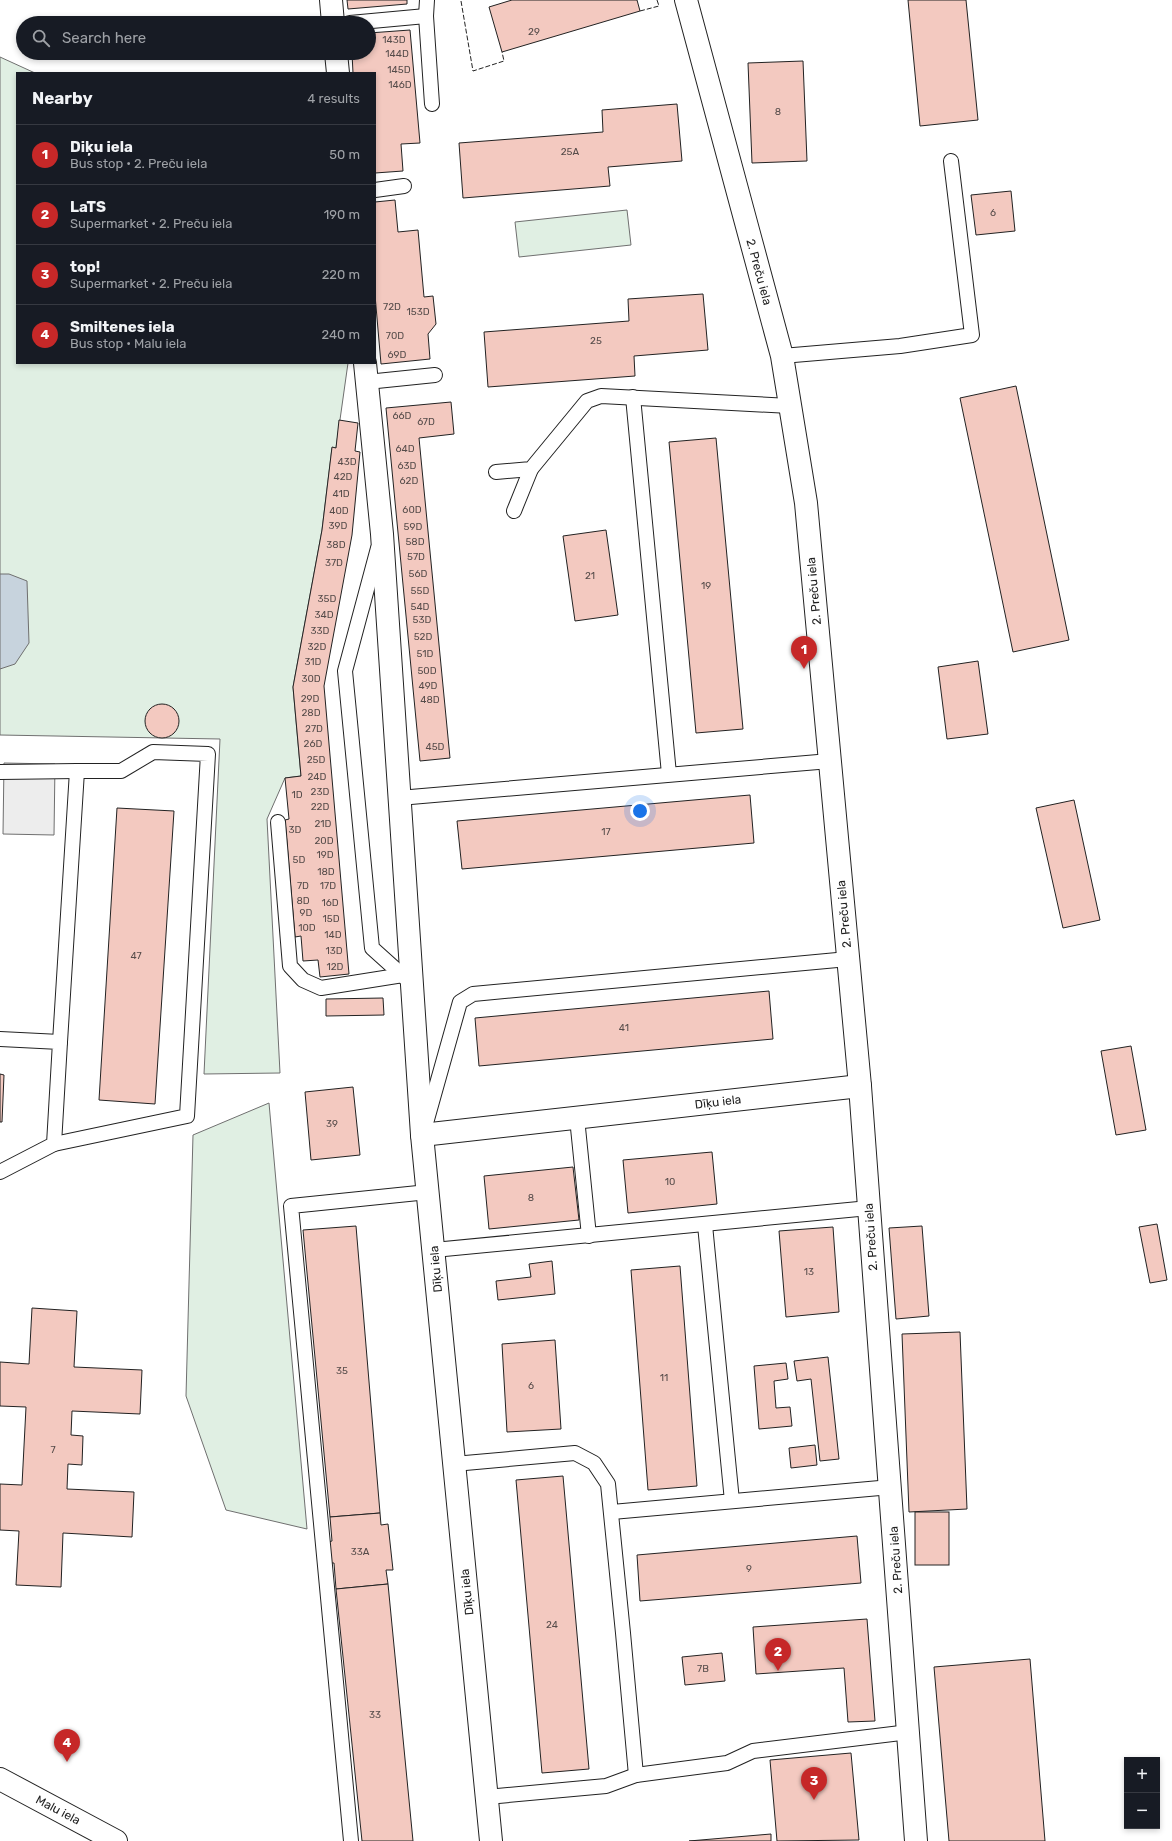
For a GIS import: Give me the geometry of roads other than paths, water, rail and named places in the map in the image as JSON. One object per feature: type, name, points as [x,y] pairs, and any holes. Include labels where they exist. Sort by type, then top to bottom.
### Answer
[{"type":"street","points":[[331,0],[332,16]]},
{"type":"street","name":"2. Preču iela","points":[[686,0],[782,356],[806,503],[860,1086],[891,1487],[916,1841]]},
{"type":"street","points":[[337,60],[338,72]]},
{"type":"street","points":[[366,373],[382,534],[399,798],[407,980],[422,1135]]},
{"type":"street","name":"Dīķu iela","points":[[491,1841],[422,1135],[860,1086]]},
{"type":"street","name":"Malu iela","points":[[0,1779],[116,1841]]},
{"type":"lane","points":[[427,0],[426,16],[432,104]]},
{"type":"lane","points":[[376,21],[426,16]]},
{"type":"lane","points":[[782,356],[900,346],[972,335],[951,160]]},
{"type":"lane","points":[[376,190],[404,186]]},
{"type":"lane","points":[[366,373],[435,375]]},
{"type":"lane","points":[[514,511],[531,469],[587,401],[601,396],[790,406]]},
{"type":"lane","points":[[633,398],[669,774]]},
{"type":"lane","points":[[496,472],[531,469]]},
{"type":"lane","points":[[382,534],[345,671],[372,948],[407,980]]},
{"type":"lane","points":[[0,772],[121,771],[153,752],[208,754],[187,1116],[54,1144],[0,1172]]},
{"type":"lane","points":[[399,798],[830,761]]},
{"type":"lane","points":[[54,1144],[77,771]]},
{"type":"lane","points":[[278,822],[290,966],[302,980],[321,988],[407,980]]},
{"type":"lane","points":[[422,1135],[460,1002],[473,994],[848,959]]},
{"type":"lane","points":[[0,1039],[60,1042]]},
{"type":"lane","points":[[577,1118],[589,1236]]},
{"type":"lane","points":[[351,1841],[291,1206],[428,1192]]},
{"type":"lane","points":[[434,1250],[869,1208]]},
{"type":"lane","points":[[705,1225],[732,1501]]},
{"type":"lane","points":[[454,1464],[575,1453],[594,1463],[608,1484],[612,1512],[636,1775]]},
{"type":"lane","points":[[612,1512],[891,1487]]},
{"type":"lane","points":[[487,1797],[606,1786],[636,1775],[727,1763],[753,1751],[909,1732]]},
{"type":"place","name":"Diķu iela","points":[[804,669]]},
{"type":"place","name":"LaTS","points":[[778,1671]]},
{"type":"place","name":"Smiltenes iela","points":[[67,1762]]},
{"type":"place","name":"top!","points":[[814,1800]]}]
